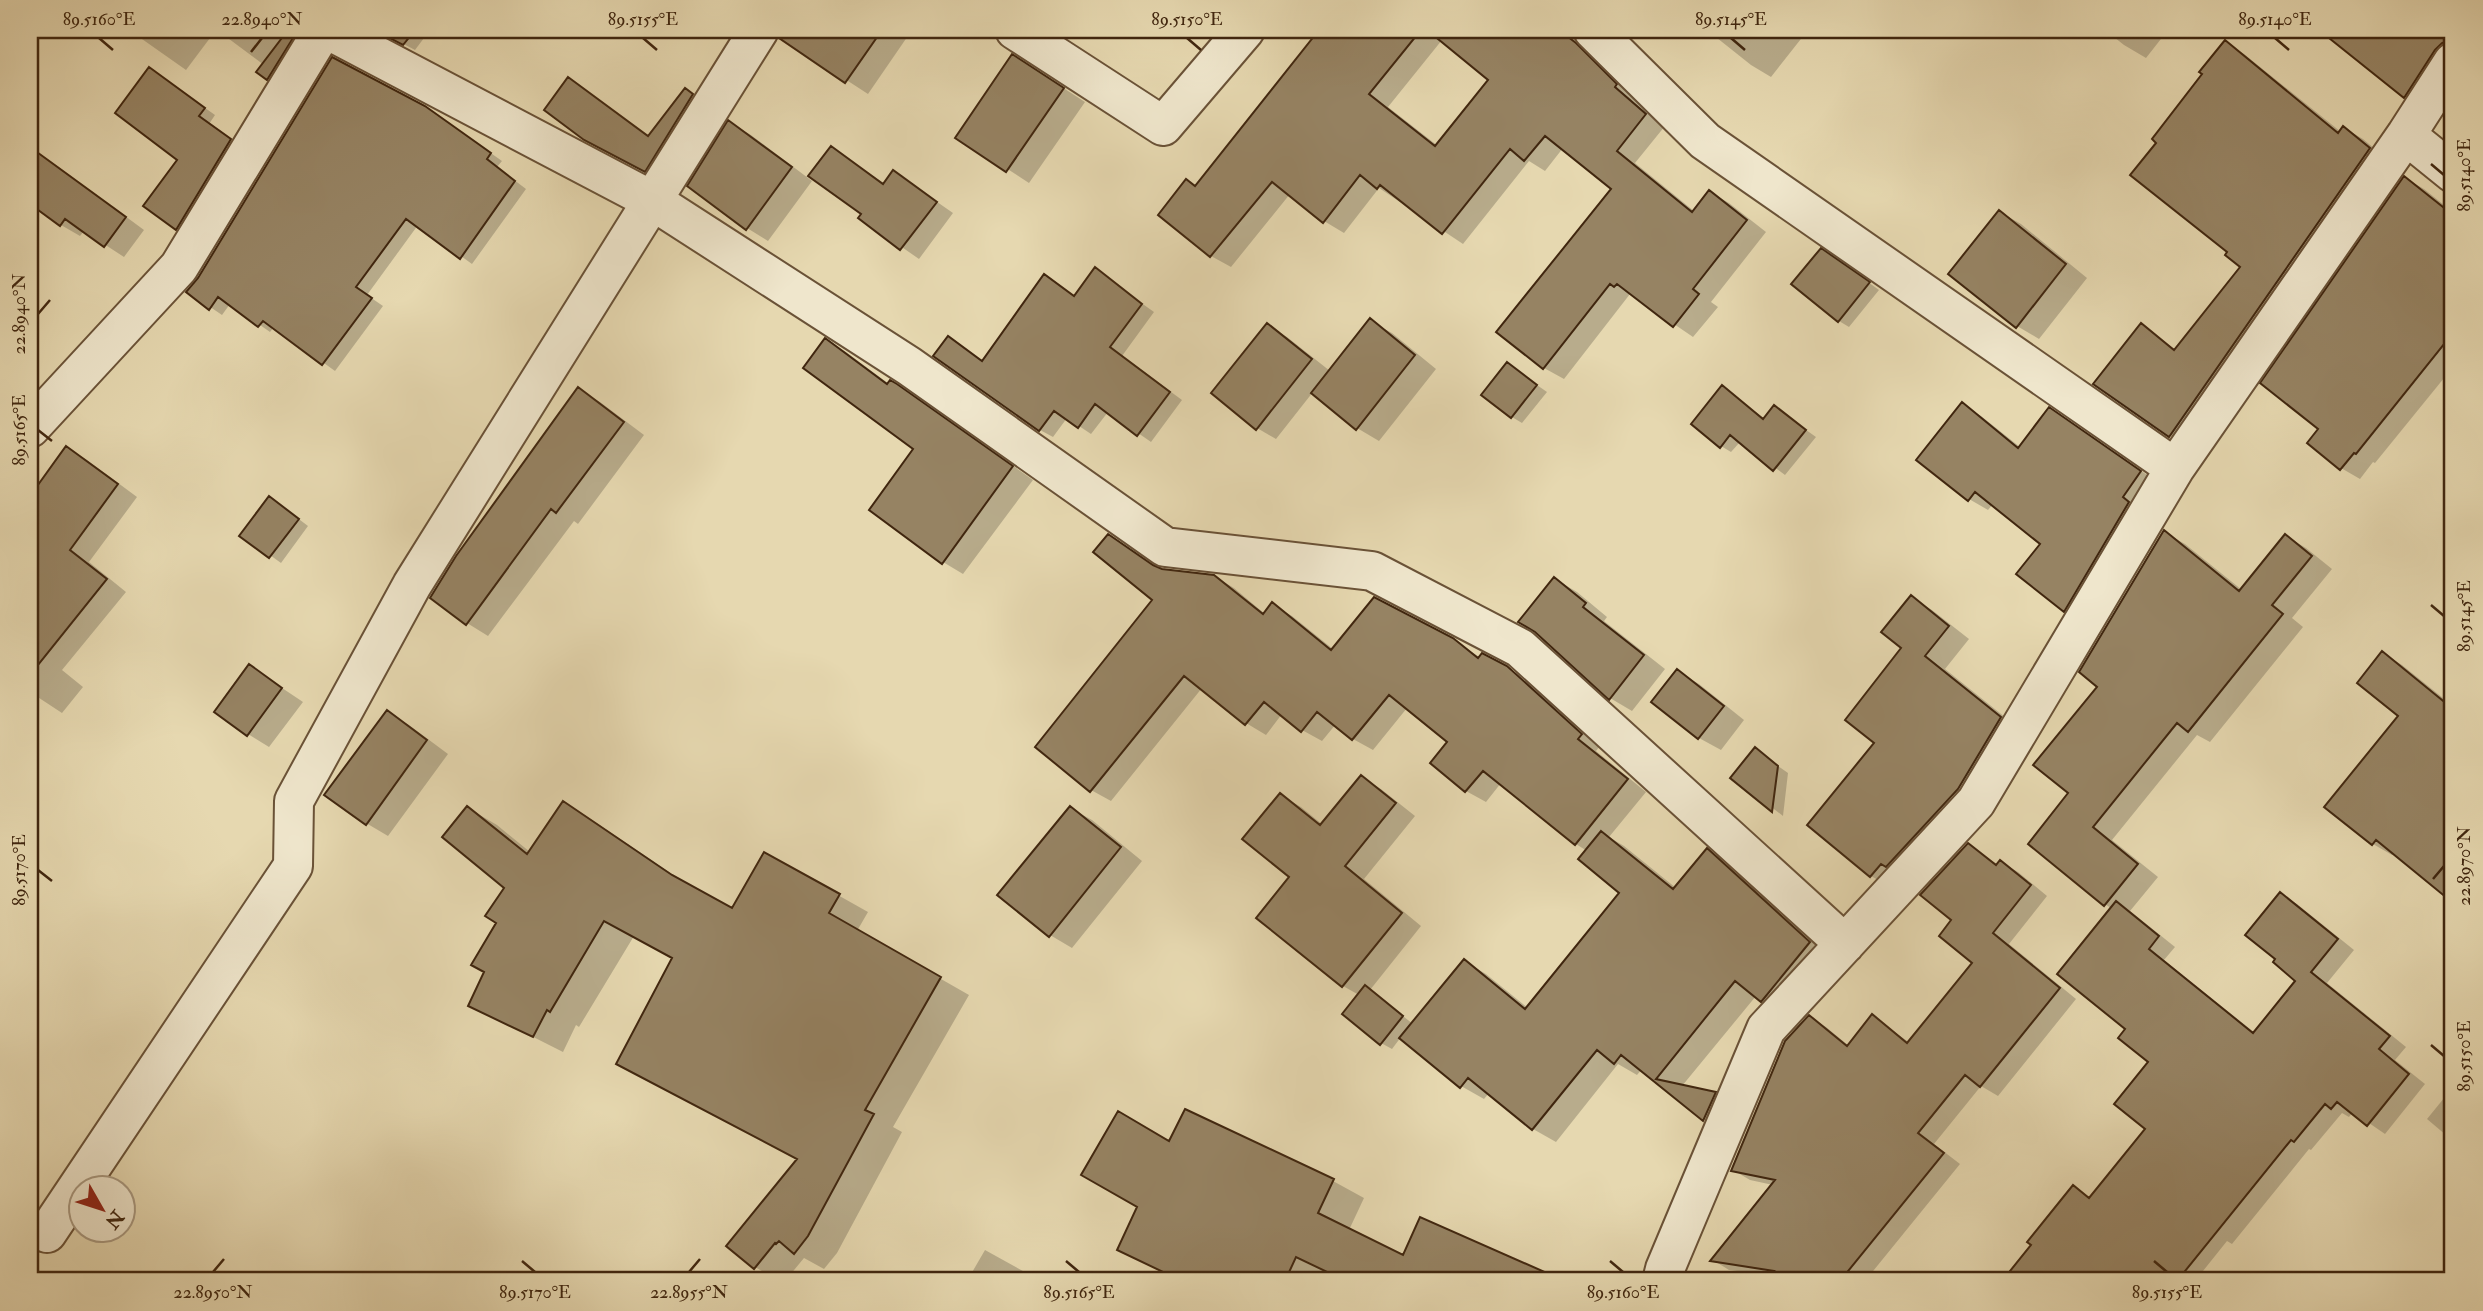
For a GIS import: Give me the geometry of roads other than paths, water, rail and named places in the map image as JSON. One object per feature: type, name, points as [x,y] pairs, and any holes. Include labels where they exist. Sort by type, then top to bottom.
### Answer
[{"type":"street","points":[[30,428],[179,267],[326,30],[653,201],[909,366],[1165,547],[1372,572],[1520,648],[1844,944]]},
{"type":"street","points":[[47,1233],[293,866],[294,802],[412,585],[759,30]]},
{"type":"street","points":[[1015,30],[1163,126],[1245,30]]},
{"type":"street","points":[[1593,30],[1705,141],[2175,468]]},
{"type":"street","points":[[1662,1281],[1766,1029],[1976,802],[2175,468],[2406,135],[2453,62]]},
{"type":"street","points":[[2406,135],[2453,173]]}]
